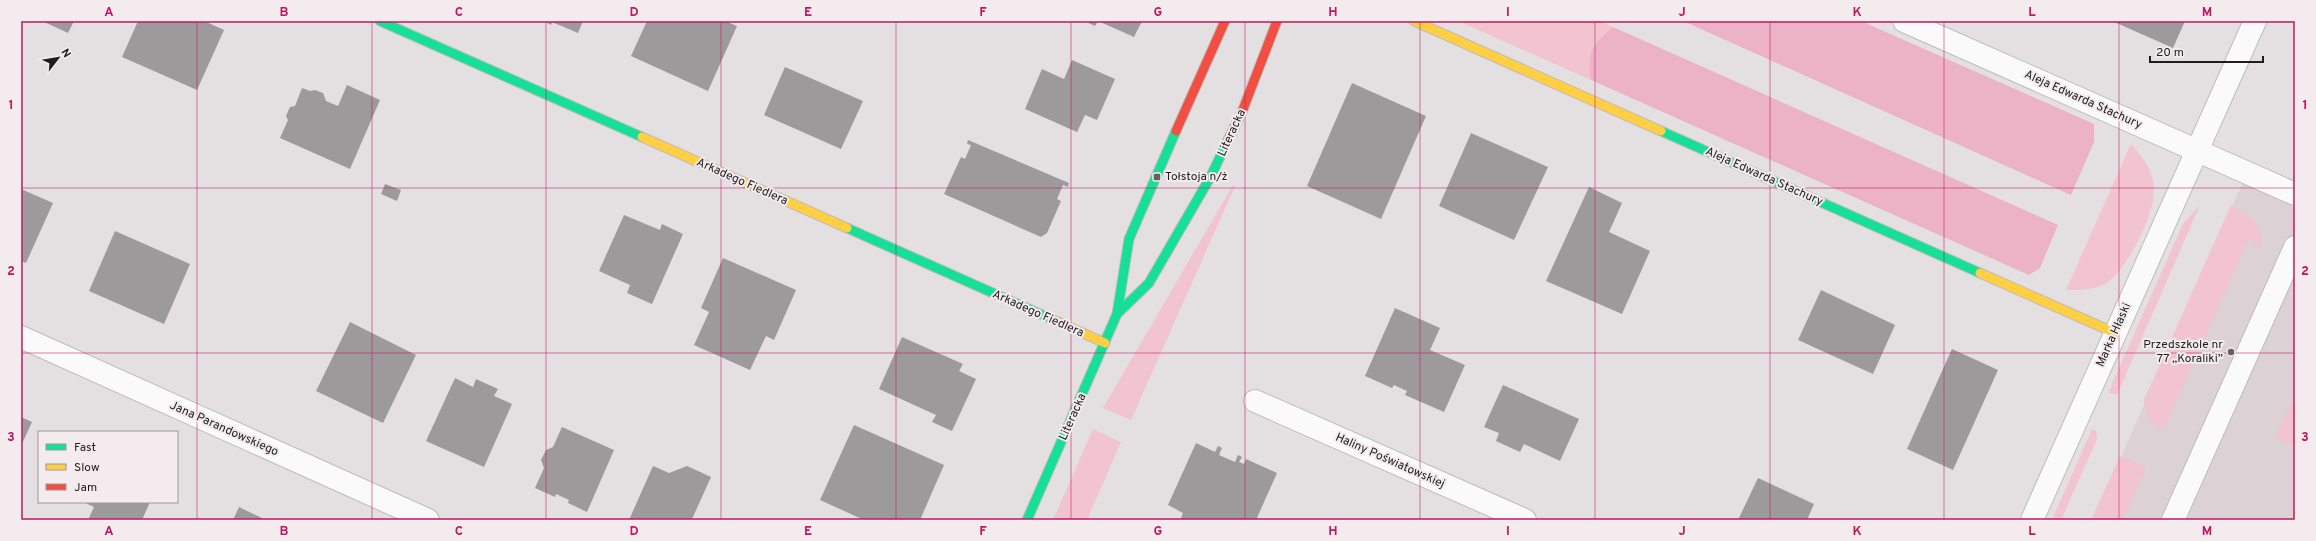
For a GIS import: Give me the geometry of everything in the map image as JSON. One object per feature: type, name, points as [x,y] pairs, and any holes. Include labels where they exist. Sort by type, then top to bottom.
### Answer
[{"type":"street","name":"Arkadego Fiedlera","points":[[380,21],[1105,343]]},
{"type":"street","name":"Literacka","points":[[1028,520],[1117,314],[1129,239],[1225,21]]},
{"type":"street","name":"Literacka","points":[[1117,314],[1149,283],[1211,176],[1242,112],[1277,21]]},
{"type":"street","name":"Aleja Edwarda Stachury","points":[[1414,21],[2115,333]]},
{"type":"street","name":"Aleja Edwarda Stachury","points":[[1904,21],[2295,194]]},
{"type":"street","name":"Marka Hłaski","points":[[2032,520],[2255,21]]},
{"type":"street","points":[[2173,520],[2295,247]]},
{"type":"street","name":"Jana Parandowskiego","points":[[21,337],[428,520]]},
{"type":"street","name":"Haliny Poświatowskiej","points":[[1255,401],[1525,520]]},
{"type":"shaded area","points":[[1458,21],[1600,21],[1613,27],[1595,44],[1592,50],[1589,62],[1591,80]]},
{"type":"shaded area","points":[[1683,21],[1861,21],[2094,124],[2094,142],[2071,195]]},
{"type":"shaded area","points":[[1613,27],[2058,225],[2040,268],[2029,275],[1591,80],[1589,62],[1592,49],[1595,44]]},
{"type":"shaded area","points":[[2131,144],[2140,154],[2153,178],[2153,203],[2144,229],[2122,268],[2105,284],[2091,289],[2066,290]]},
{"type":"shaded area","name":"Przedszkole nr 77 „Koraliki”","points":[[2251,164],[2295,184],[2295,520],[2093,520]]},
{"type":"shaded area","points":[[1233,185],[1235,186],[1131,420],[1103,408]]},
{"type":"shaded area","points":[[2200,205],[2117,395],[2108,393],[2183,224]]},
{"type":"shaded area","points":[[2231,205],[2244,213],[2259,228],[2262,242],[2260,250],[2250,236],[2163,430],[2149,418],[2144,400]]},
{"type":"shaded area","points":[[2295,394],[2295,446],[2275,438]]},
{"type":"shaded area","points":[[1093,429],[1121,442],[1087,520],[1053,520]]},
{"type":"shaded area","points":[[2092,429],[2096,431],[2097,439],[2061,520],[2052,520]]},
{"type":"shaded area","points":[[2120,456],[2146,467],[2123,520],[2091,520]]},
{"type":"building","points":[[42,21],[74,21],[68,33]]},
{"type":"building","points":[[138,21],[204,21],[224,30],[197,90],[122,57]]},
{"type":"building","points":[[544,21],[583,21],[578,33],[552,22],[551,25]]},
{"type":"building","points":[[647,21],[725,21],[737,26],[708,91],[631,56]]},
{"type":"building","points":[[1084,21],[1098,21],[1095,26]]},
{"type":"building","points":[[1098,21],[1142,21],[1134,37]]},
{"type":"building","points":[[2112,21],[2185,21],[2173,48]]},
{"type":"building","points":[[1072,60],[1115,79],[1097,120],[1085,115],[1077,132],[1025,109],[1042,69],[1064,79]]},
{"type":"building","points":[[785,67],[863,101],[841,149],[764,115]]},
{"type":"building","points":[[1352,83],[1426,116],[1381,219],[1307,186]]},
{"type":"building","points":[[347,85],[380,100],[350,169],[280,138],[288,120],[286,116],[290,107],[295,106],[302,88],[323,93],[326,101],[338,106]]},
{"type":"building","points":[[1471,133],[1548,167],[1514,240],[1439,206]]},
{"type":"building","points":[[968,140],[1069,183],[1068,187],[1063,185],[1057,199],[1061,201],[1047,233],[1041,237],[944,194],[961,157],[965,159],[971,145],[967,144]]},
{"type":"building","points":[[385,184],[401,190],[397,201],[381,194]]},
{"type":"building","points":[[1589,187],[1622,203],[1609,232],[1650,251],[1622,314],[1546,281]]},
{"type":"building","points":[[21,189],[53,203],[26,263],[21,261]]},
{"type":"building","points":[[624,215],[660,230],[662,224],[683,234],[652,304],[627,293],[630,285],[599,271]]},
{"type":"building","points":[[115,231],[190,264],[164,324],[89,291]]},
{"type":"building","points":[[723,258],[796,290],[774,340],[766,336],[750,370],[694,345],[709,312],[701,308]]},
{"type":"building","points":[[1821,290],[1895,325],[1873,374],[1798,340]]},
{"type":"building","points":[[1395,308],[1440,328],[1430,350],[1465,365],[1444,412],[1405,395],[1407,391],[1394,385],[1392,388],[1365,376]]},
{"type":"building","points":[[350,322],[416,355],[383,423],[316,391]]},
{"type":"building","points":[[902,337],[963,364],[959,371],[976,379],[952,431],[932,422],[936,415],[879,389]]},
{"type":"building","points":[[1952,349],[1998,370],[1953,470],[1907,449]]},
{"type":"building","points":[[455,378],[473,387],[476,379],[498,389],[494,396],[512,404],[484,467],[426,441]]},
{"type":"building","points":[[1503,385],[1579,419],[1560,461],[1524,444],[1520,452],[1496,441],[1499,433],[1484,427]]},
{"type":"building","points":[[21,417],[32,422],[21,446]]},
{"type":"building","points":[[854,425],[944,465],[920,520],[864,520],[820,500]]},
{"type":"building","points":[[562,427],[614,450],[587,512],[568,503],[569,500],[556,494],[555,497],[535,488],[544,468],[541,460],[546,450],[553,447]]},
{"type":"building","points":[[1196,443],[1215,452],[1218,446],[1222,448],[1219,455],[1235,462],[1238,455],[1242,457],[1239,462],[1244,464],[1246,459],[1277,473],[1256,520],[1184,520],[1181,518],[1183,513],[1168,505]]},
{"type":"building","points":[[653,466],[669,473],[687,466],[711,477],[692,519],[695,520],[629,520]]},
{"type":"building","points":[[1758,478],[1814,504],[1807,520],[1738,520]]},
{"type":"building","points":[[85,503],[150,503],[142,520],[88,520],[94,507]]},
{"type":"building","points":[[239,507],[266,520],[233,520]]},
{"type":"traffic: fast","points":[[380,21],[642,137]]},
{"type":"traffic: fast","points":[[1027,520],[1117,314],[1129,239],[1176,131]]},
{"type":"traffic: fast","points":[[1661,131],[1980,273]]},
{"type":"traffic: fast","points":[[1117,314],[1149,283],[1211,176],[1228,140]]},
{"type":"traffic: fast","points":[[847,228],[1058,322]]},
{"type":"traffic: slow","points":[[1414,21],[1661,131]]},
{"type":"traffic: slow","points":[[642,137],[847,228]]},
{"type":"traffic: slow","points":[[1980,273],[2115,333]]},
{"type":"traffic: slow","points":[[1058,322],[1105,343]]},
{"type":"traffic: jam","points":[[1176,131],[1225,21]]},
{"type":"traffic: jam","points":[[1228,140],[1242,112],[1277,21]]},
{"type":"place","name":"Tołstoja n/ż","points":[[1157,177]]},
{"type":"place","name":"Przedszkole nr 77 „Koraliki”","points":[[2231,352]]}]
